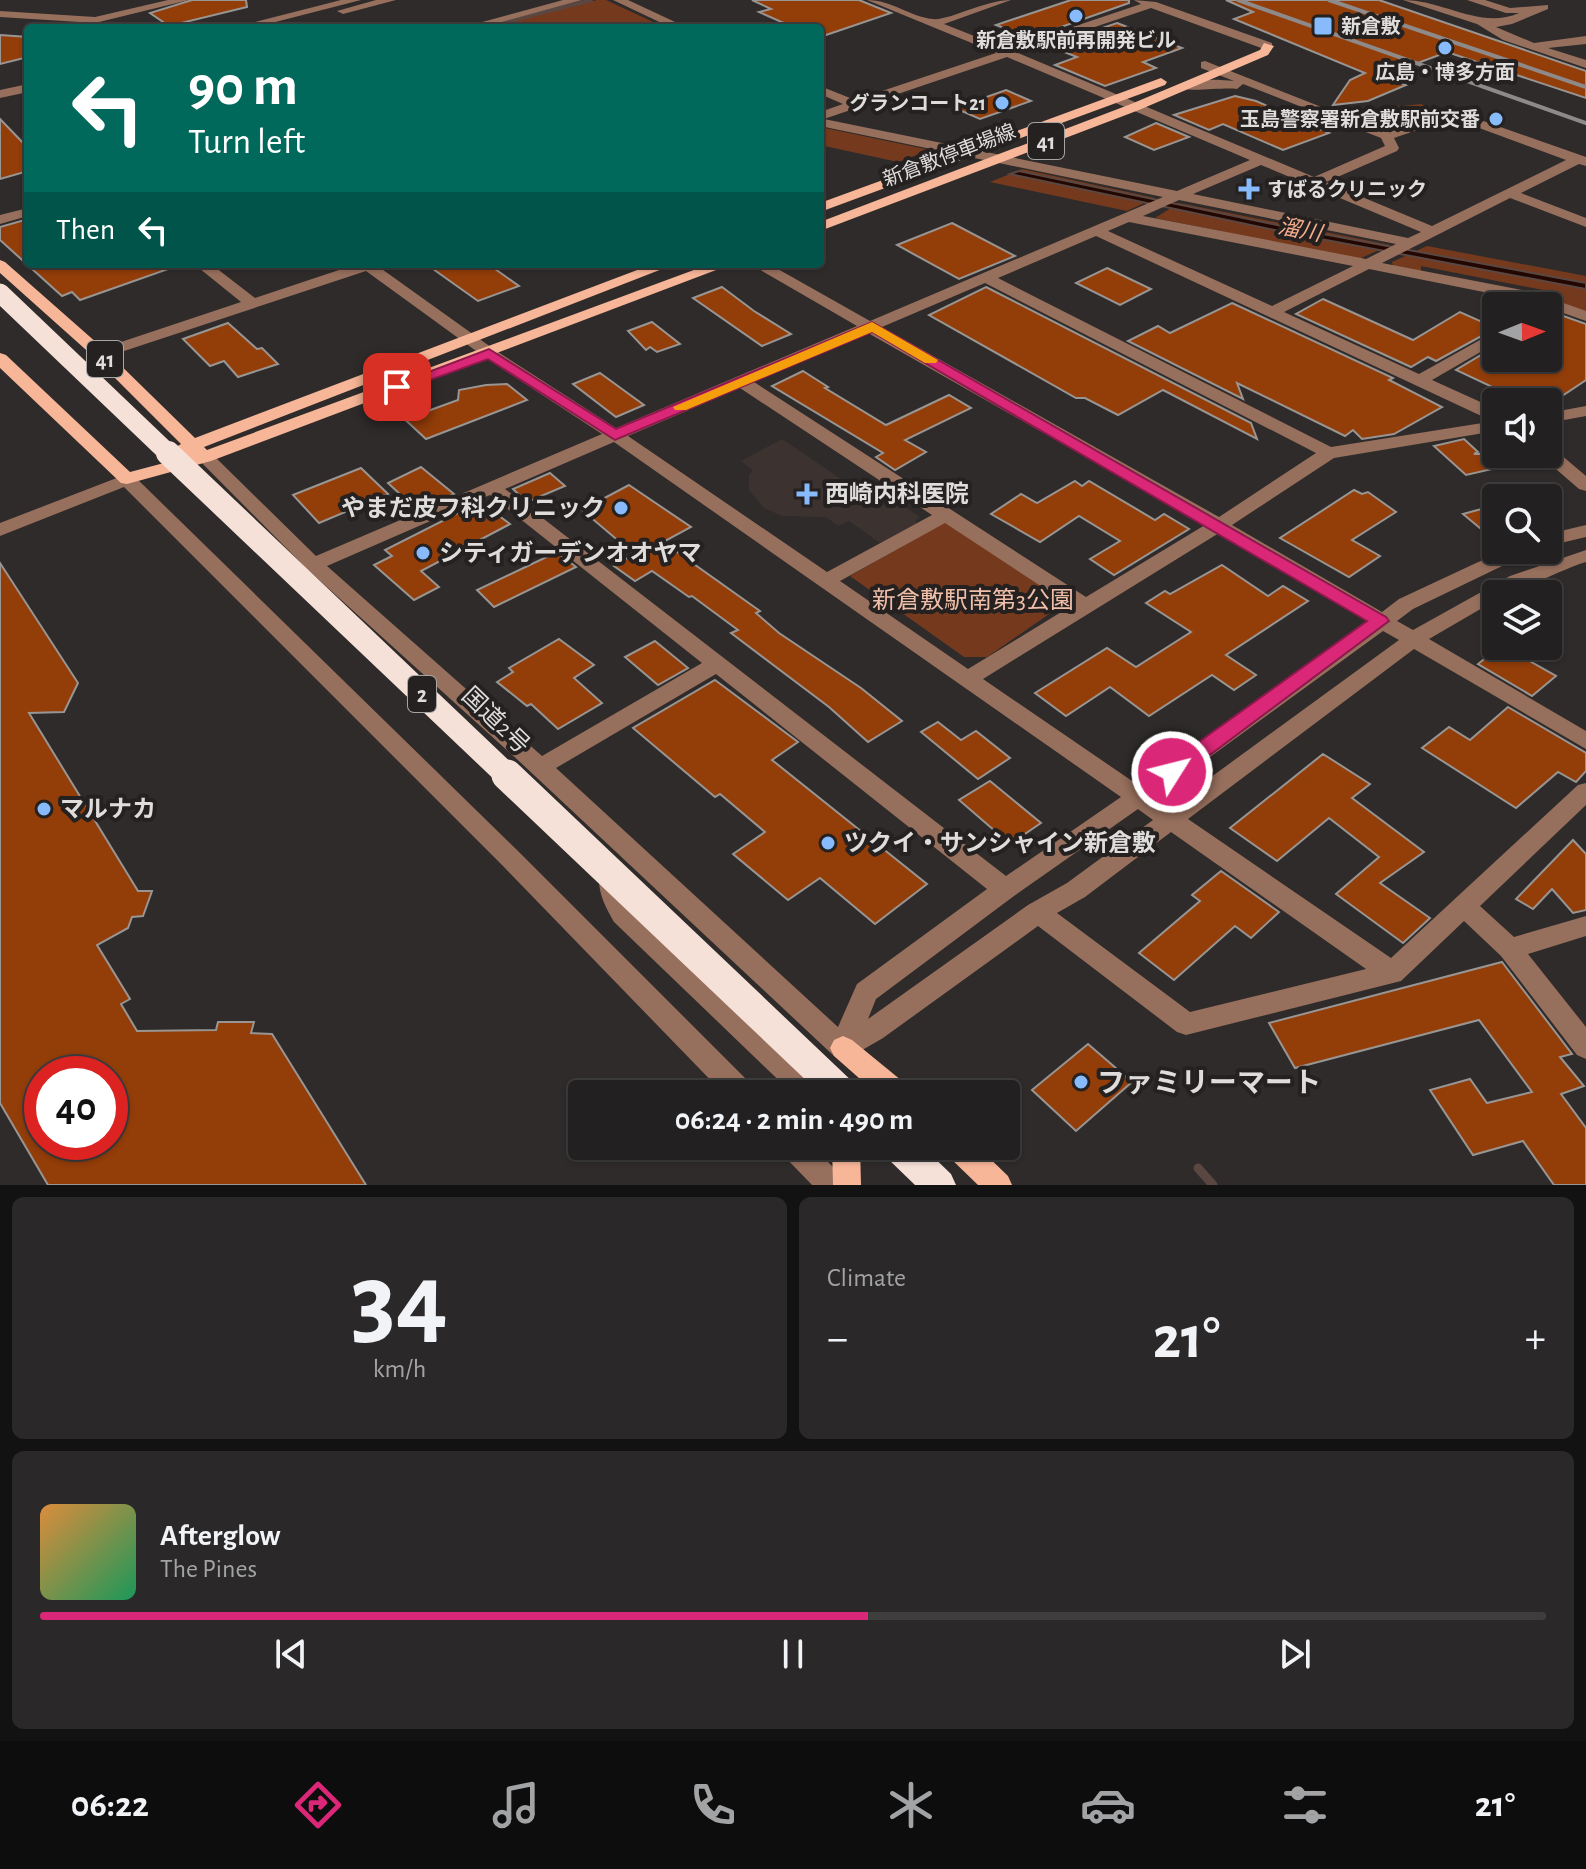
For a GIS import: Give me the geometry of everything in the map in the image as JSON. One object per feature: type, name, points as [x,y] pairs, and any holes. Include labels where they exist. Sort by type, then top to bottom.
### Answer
[{"type":"highway","name":"国道2号","points":[[0,293],[833,1080]]},
{"type":"highway","points":[[913,1160],[939,1185]]},
{"type":"main road","name":"新倉敷停車場線","points":[[824,207],[1264,45],[1264,52],[1135,107],[824,225]]},
{"type":"main road","name":"41","points":[[0,265],[100,354],[198,451]]},
{"type":"main road","points":[[0,358],[127,479],[467,338],[656,268]]},
{"type":"main road","points":[[198,451],[489,353],[713,268]]},
{"type":"main road","points":[[843,1048],[844,1080]]},
{"type":"main road","points":[[843,1048],[881,1080]]},
{"type":"main road","points":[[846,1160],[847,1185]]},
{"type":"main road","points":[[972,1160],[998,1185]]},
{"type":"street","points":[[35,0],[59,23]]},
{"type":"street","points":[[0,14],[59,23],[95,20],[183,0]]},
{"type":"street","points":[[300,0],[325,15]]},
{"type":"street","points":[[264,24],[325,15],[355,0]]},
{"type":"street","points":[[290,24],[390,0]]},
{"type":"street","points":[[482,24],[576,0]]},
{"type":"street","points":[[619,0],[673,24]]},
{"type":"street","points":[[873,0],[1010,54],[1433,232]]},
{"type":"street","points":[[1409,0],[1482,23],[1507,38],[1586,64]]},
{"type":"street","points":[[1473,0],[1509,14],[1559,1]]},
{"type":"street","points":[[933,24],[998,1]]},
{"type":"street","points":[[824,117],[854,104],[1010,54],[1146,2],[1264,45]]},
{"type":"street","points":[[1482,23],[1499,24],[1509,14]]},
{"type":"street","points":[[1530,45],[1586,40]]},
{"type":"street","points":[[1205,65],[1386,135],[1452,114],[1582,161]]},
{"type":"street","points":[[0,84],[24,78]]},
{"type":"street","points":[[1183,87],[1231,84],[1276,93]]},
{"type":"street","points":[[0,94],[24,89]]},
{"type":"street","points":[[824,92],[854,104]]},
{"type":"street","points":[[824,120],[1172,198],[1406,245]]},
{"type":"street","points":[[1314,182],[1392,148],[1386,135]]},
{"type":"street","points":[[313,564],[1261,160]]},
{"type":"street","points":[[1274,311],[1509,193],[1582,161]]},
{"type":"street","points":[[1509,193],[1586,223]]},
{"type":"street","points":[[0,220],[24,213]]},
{"type":"street","points":[[1128,217],[1493,292]]},
{"type":"street","points":[[1097,231],[1482,409]]},
{"type":"street","points":[[207,268],[253,304]]},
{"type":"street","points":[[100,354],[359,268]]},
{"type":"street","points":[[372,268],[467,338],[615,435],[1392,973]]},
{"type":"street","points":[[765,268],[1219,525],[1411,641],[1586,741]]},
{"type":"street","points":[[987,278],[1329,453]]},
{"type":"street","points":[[1562,308],[1586,316]]},
{"type":"street","points":[[1420,380],[1482,344]]},
{"type":"street","points":[[741,381],[1085,606]]},
{"type":"street","points":[[1562,415],[1586,411]]},
{"type":"street","points":[[968,679],[1219,525],[1329,453],[1482,428]]},
{"type":"street","points":[[198,451],[313,564],[540,767],[843,1048]]},
{"type":"street","points":[[1562,465],[1586,485]]},
{"type":"street","points":[[0,530],[127,479],[510,858],[728,1080]]},
{"type":"street","points":[[491,487],[1005,889]]},
{"type":"street","points":[[826,581],[946,515]]},
{"type":"street","points":[[1562,537],[1586,531]]},
{"type":"street","points":[[843,1048],[887,1023],[1037,912],[1076,890],[1411,641],[1466,607],[1531,575],[1586,556]]},
{"type":"street","points":[[843,1048],[866,992],[1380,621],[1416,597],[1489,564]]},
{"type":"street","points":[[540,767],[719,663]]},
{"type":"street","points":[[1037,912],[1186,1024],[1392,973],[1586,791]]},
{"type":"street","points":[[618,840],[610,881],[613,899],[623,915],[797,1080]]},
{"type":"street","points":[[1464,906],[1510,949],[1586,1047]]},
{"type":"street","points":[[1510,949],[1586,926]]},
{"type":"street","points":[[807,1160],[832,1185]]},
{"type":"street","points":[[896,1160],[922,1185]]},
{"type":"shaded area","points":[[1019,171],[1296,229],[1586,283],[1586,289],[1289,233],[1010,174]]},
{"type":"shaded area","name":"西崎内科医院","points":[[782,439],[881,506],[895,500],[920,517],[915,521],[918,523],[880,543],[849,521],[838,526],[826,517],[782,516],[764,508],[749,490],[749,475],[753,471],[741,461]]},
{"type":"green space","points":[[606,0],[657,24],[503,24]]},
{"type":"green space","points":[[1421,104],[1435,110],[1398,124],[1379,125],[1359,121],[1393,107]]},
{"type":"green space","points":[[824,128],[930,150],[898,162],[824,146]]},
{"type":"green space","points":[[1022,169],[1155,198],[1127,211],[990,182]]},
{"type":"green space","points":[[1179,203],[1390,245],[1359,259],[1155,218]]},
{"type":"green space","points":[[1427,246],[1586,276],[1586,312],[1562,303],[1562,292],[1543,292],[1421,266],[1421,272],[1393,266],[1392,262]]},
{"type":"green space","name":"新倉敷駅南第3公園","points":[[947,521],[1068,601],[987,657],[964,657],[850,576]]},
{"type":"building","points":[[192,0],[246,0],[247,7],[177,24],[166,24],[150,13]]},
{"type":"building","points":[[752,0],[859,0],[891,13],[824,36],[824,24],[786,24],[759,12],[771,9]]},
{"type":"building","points":[[1071,0],[1129,0],[1129,3],[1030,38],[996,25]]},
{"type":"building","points":[[1226,0],[1379,0],[1586,71],[1586,98],[1447,52],[1383,76],[1406,85],[1368,101],[1333,105],[1350,80],[1365,73],[1234,19],[1253,12]]},
{"type":"building","points":[[1117,23],[1182,48],[1143,62],[1156,68],[1105,86],[1055,65],[1077,57],[1049,46]]},
{"type":"building","points":[[0,35],[24,37],[24,58],[0,64]]},
{"type":"building","name":"グランコート21","points":[[1006,90],[1031,101],[980,119],[955,108]]},
{"type":"building","points":[[1235,96],[1256,101],[1329,133],[1283,150],[1223,124],[1209,130],[1174,115]]},
{"type":"building","points":[[0,119],[24,144],[24,172],[0,179]]},
{"type":"building","points":[[1156,123],[1189,137],[1154,150],[1125,137]]},
{"type":"building","points":[[24,220],[24,262],[0,240],[0,227]]},
{"type":"building","points":[[952,223],[1015,256],[959,279],[897,245]]},
{"type":"building","points":[[31,268],[171,268],[80,300],[72,292],[62,296]]},
{"type":"building","points":[[432,268],[494,268],[519,286],[478,301]]},
{"type":"building","points":[[1107,268],[1151,289],[1120,305],[1076,283]]},
{"type":"building","points":[[722,287],[791,334],[762,346],[693,298]]},
{"type":"building","points":[[986,287],[1251,423],[1257,439],[1163,390],[1118,415],[1085,398],[1076,398],[929,315]]},
{"type":"building","points":[[1323,299],[1413,340],[1460,312],[1482,322],[1482,336],[1436,361],[1428,357],[1411,367],[1296,314]]},
{"type":"building","points":[[1232,303],[1393,378],[1389,380],[1442,407],[1394,434],[1362,439],[1353,430],[1345,436],[1237,383],[1243,399],[1128,341],[1158,326],[1170,333]]},
{"type":"building","points":[[1562,315],[1586,324],[1586,380],[1562,396],[1562,388],[1494,388],[1456,370],[1482,354],[1482,372],[1562,372]]},
{"type":"building","points":[[652,322],[680,344],[657,352],[650,347],[646,350],[628,331]]},
{"type":"building","points":[[228,323],[278,364],[238,377],[224,361],[210,366],[183,339]]},
{"type":"building","points":[[803,371],[886,425],[949,395],[971,408],[905,440],[926,452],[895,470],[876,457],[883,453],[772,386]]},
{"type":"building","points":[[600,373],[644,405],[616,417],[573,384]]},
{"type":"building","points":[[507,384],[527,400],[426,439],[398,413],[418,405],[425,412],[458,400],[459,390]]},
{"type":"building","points":[[1464,439],[1478,452],[1474,454],[1482,454],[1482,468],[1497,468],[1466,475],[1434,446]]},
{"type":"building","points":[[421,467],[454,494],[417,510],[388,483]]},
{"type":"building","points":[[361,468],[388,494],[319,523],[293,495]]},
{"type":"building","points":[[550,473],[565,486],[527,502],[513,489]]},
{"type":"building","points":[[1075,481],[1082,486],[1089,481],[1155,520],[1164,514],[1189,529],[1114,575],[1090,559],[1120,541],[1079,516],[1040,542],[991,514],[1021,494],[1037,503]]},
{"type":"building","points":[[629,485],[691,527],[663,542],[760,611],[756,613],[779,633],[861,688],[902,721],[868,742],[829,707],[731,633],[738,630],[692,596],[689,597],[652,571],[635,581],[614,566],[634,554],[582,510]]},
{"type":"building","points":[[1354,490],[1362,494],[1368,492],[1396,512],[1352,540],[1380,556],[1349,577],[1280,538]]},
{"type":"building","name":"シティガーデンオオヤマ","points":[[470,507],[476,512],[487,507],[510,524],[421,571],[439,587],[414,600],[374,565],[392,556],[385,550]]},
{"type":"building","points":[[1482,509],[1482,529],[1481,529],[1463,514]]},
{"type":"building","points":[[557,552],[576,567],[494,607],[477,590]]},
{"type":"building","name":"マルナカ","points":[[0,563],[78,683],[64,712],[29,713],[138,891],[152,891],[143,916],[132,917],[128,928],[97,945],[130,999],[121,1004],[137,1031],[216,1030],[218,1022],[254,1022],[251,1033],[272,1034],[366,1185],[48,1185],[33,1160],[128,1160],[128,1056],[24,1056],[24,1144],[0,1103]]},
{"type":"building","points":[[1222,565],[1268,596],[1283,586],[1308,601],[1226,655],[1256,675],[1234,690],[1212,675],[1149,716],[1110,687],[1066,716],[1035,693],[1107,648],[1136,667],[1191,632],[1146,603],[1165,591],[1170,594]]},
{"type":"building","points":[[559,639],[594,665],[574,678],[602,703],[558,729],[531,704],[527,706],[497,682],[513,672],[509,668]]},
{"type":"building","points":[[655,641],[688,668],[658,685],[625,657]]},
{"type":"building","points":[[1483,660],[1528,660],[1556,676],[1532,696],[1478,664]]},
{"type":"building","points":[[715,680],[798,742],[772,760],[927,884],[875,924],[820,878],[788,900],[733,854],[765,832],[720,794],[715,797],[633,728]]},
{"type":"building","points":[[1508,707],[1586,753],[1586,771],[1576,782],[1558,772],[1516,808],[1422,748],[1449,727],[1470,740]]},
{"type":"building","points":[[938,722],[961,740],[976,731],[1010,758],[978,779],[921,732]]},
{"type":"building","points":[[1323,754],[1370,784],[1352,798],[1424,852],[1380,883],[1430,918],[1403,943],[1336,894],[1379,857],[1329,818],[1277,861],[1230,828]]},
{"type":"building","points":[[990,781],[1041,823],[1010,844],[959,800]]},
{"type":"building","points":[[1573,840],[1586,854],[1586,910],[1573,913],[1552,889],[1533,909],[1516,899]]},
{"type":"building","points":[[1221,871],[1279,912],[1251,938],[1235,926],[1174,980],[1139,953],[1200,901],[1192,895]]},
{"type":"building","points":[[1502,962],[1572,1054],[1560,1057],[1584,1086],[1561,1094],[1586,1128],[1586,1185],[1554,1185],[1523,1141],[1473,1155],[1430,1090],[1470,1079],[1487,1103],[1532,1092],[1479,1020],[1295,1068],[1269,1023]]},
{"type":"building","points":[[1088,1044],[1132,1082],[1076,1131],[1032,1090]]},
{"type":"waterway","points":[[498,24],[591,0]]},
{"type":"waterway","points":[[1198,1168],[1213,1185]]},
{"type":"railway","points":[[1238,0],[1586,123]]},
{"type":"railway","points":[[1329,0],[1586,87]]},
{"type":"slow traffic","points":[[681,407],[872,327],[930,360]]},
{"type":"place","name":"新倉敷駅前再開発ビル","points":[[1076,16]]},
{"type":"place","name":"新倉敷","points":[[1323,26]]},
{"type":"place","name":"広島・博多方面","points":[[1445,48]]},
{"type":"place","name":"グランコート21","points":[[1002,103]]},
{"type":"place","name":"玉島警察署新倉敷駅前交番","points":[[1496,119]]},
{"type":"place","name":"すばるクリニック","points":[[1249,189]]},
{"type":"place","name":"西崎内科医院","points":[[807,494]]},
{"type":"place","name":"やまだ皮フ科クリニック","points":[[621,508]]},
{"type":"place","name":"シティガーデンオオヤマ","points":[[423,553]]},
{"type":"place","name":"マルナカ","points":[[44,809]]},
{"type":"place","name":"ツクイ・サンシャイン新倉敷","points":[[828,843]]},
{"type":"place","name":"ファミリーマート","points":[[1081,1082]]},
{"type":"route","points":[[397,387],[489,353],[615,435],[872,327],[1219,525],[1380,621],[1172,772]]},
{"type":"water label","name":"溜川","points":[[1300,229]]}]
